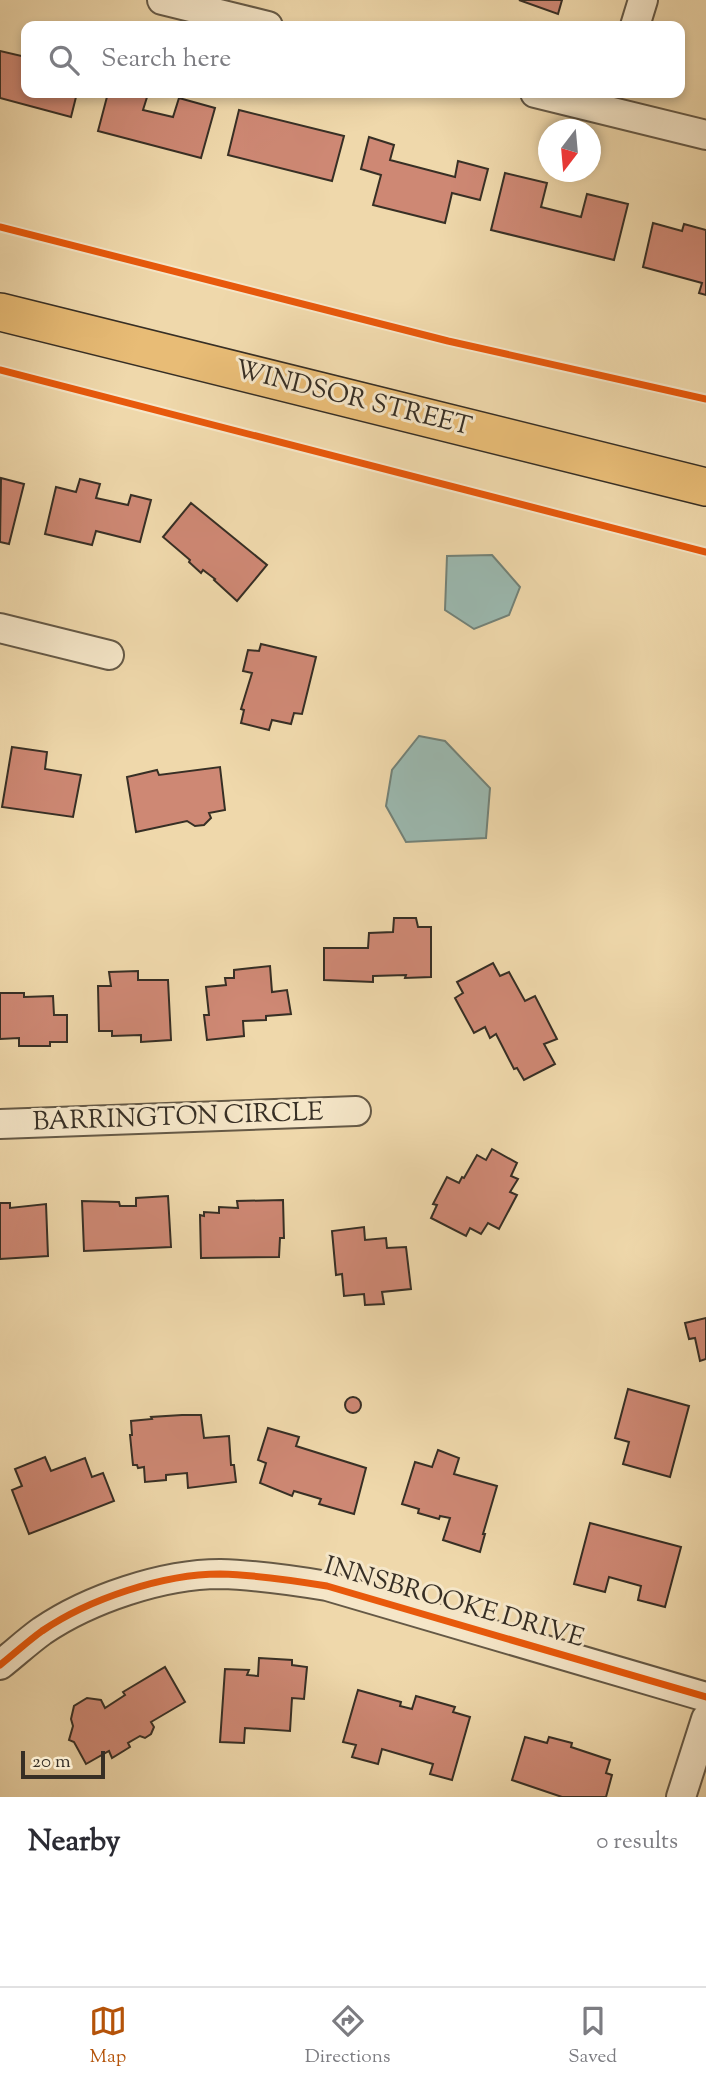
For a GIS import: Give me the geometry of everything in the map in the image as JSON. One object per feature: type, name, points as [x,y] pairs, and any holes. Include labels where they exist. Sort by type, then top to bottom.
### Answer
[{"type":"main road","name":"WINDSOR STREET","points":[[0,312],[706,486]]},
{"type":"street","points":[[637,21],[643,0]]},
{"type":"street","points":[[167,1],[248,21]]},
{"type":"street","points":[[578,98],[612,102],[706,135]]},
{"type":"street","points":[[0,628],[109,655]]},
{"type":"street","name":"BARRINGTON CIRCLE","points":[[0,1124],[356,1111]]},
{"type":"street","name":"INNSBROOKE DRIVE","points":[[0,1665],[43,1630],[94,1603],[148,1583],[217,1574],[273,1577],[327,1586],[706,1697]]},
{"type":"street","points":[[681,1797],[706,1719]]},
{"type":"water","points":[[492,555],[520,587],[509,615],[474,629],[445,610],[447,556]]},
{"type":"water","points":[[419,736],[445,741],[490,788],[486,838],[406,842],[386,806],[392,770]]},
{"type":"building","points":[[519,0],[562,0],[558,14]]},
{"type":"building","points":[[0,51],[21,56],[21,98],[76,98],[71,117],[0,98]]},
{"type":"building","points":[[107,98],[147,98],[143,110],[173,117],[179,98],[215,108],[201,158],[98,131]]},
{"type":"building","points":[[239,110],[344,136],[332,181],[228,155]]},
{"type":"building","points":[[369,137],[394,145],[390,160],[455,177],[458,161],[488,169],[480,200],[452,193],[445,223],[373,205],[381,175],[361,169]]},
{"type":"building","points":[[505,173],[547,183],[541,207],[581,217],[587,194],[628,204],[614,260],[491,230]]},
{"type":"building","points":[[653,223],[682,231],[684,224],[706,230],[706,295],[699,293],[702,283],[643,267]]},
{"type":"building","points":[[1,478],[24,484],[9,544],[0,542]]},
{"type":"building","points":[[80,479],[100,484],[96,498],[128,505],[131,495],[151,500],[140,542],[96,531],[92,545],[45,534],[56,487],[76,492]]},
{"type":"building","points":[[191,503],[267,565],[237,601],[215,579],[203,570],[201,573],[163,537]]},
{"type":"building","points":[[261,644],[316,657],[302,714],[294,713],[291,724],[272,720],[269,730],[241,723],[244,710],[241,709],[252,673],[243,671],[248,650],[259,651]]},
{"type":"building","points":[[12,747],[47,752],[45,769],[81,775],[73,817],[2,807]]},
{"type":"building","points":[[220,767],[225,810],[209,813],[211,818],[204,825],[195,826],[187,821],[136,832],[127,777],[157,770],[159,775]]},
{"type":"building","points":[[394,918],[416,918],[418,927],[431,927],[431,977],[373,976],[373,982],[324,980],[324,948],[368,948],[369,933],[393,932]]},
{"type":"building","points":[[493,963],[500,976],[509,972],[525,1001],[535,996],[557,1039],[544,1044],[555,1064],[524,1080],[517,1068],[514,1069],[496,1034],[490,1038],[485,1027],[474,1033],[455,998],[463,993],[457,982]]},
{"type":"building","points":[[270,966],[272,992],[287,990],[291,1014],[266,1016],[266,1020],[243,1021],[244,1036],[207,1040],[204,1015],[209,1015],[206,987],[226,985],[225,978],[234,978],[234,970]]},
{"type":"building","points":[[138,971],[138,980],[168,980],[171,1040],[141,1042],[141,1035],[112,1036],[112,1031],[99,1031],[98,986],[111,986],[109,972]]},
{"type":"building","points":[[0,993],[24,993],[24,997],[53,996],[54,1015],[67,1015],[67,1042],[50,1042],[50,1046],[19,1046],[19,1038],[0,1039]]},
{"type":"building","points":[[492,1149],[517,1163],[511,1176],[518,1179],[510,1192],[517,1195],[499,1229],[488,1223],[481,1234],[470,1228],[466,1236],[431,1218],[437,1205],[433,1204],[447,1177],[459,1183],[477,1155],[486,1160]]},
{"type":"building","points":[[168,1196],[171,1247],[84,1251],[82,1201],[119,1202],[120,1206],[136,1206],[136,1198]]},
{"type":"building","points":[[283,1200],[284,1238],[280,1238],[279,1257],[201,1258],[200,1215],[204,1216],[204,1212],[219,1213],[219,1207],[238,1208],[237,1201]]},
{"type":"building","points":[[0,1203],[10,1203],[10,1208],[46,1204],[48,1256],[0,1259]]},
{"type":"building","points":[[364,1227],[365,1240],[386,1238],[387,1248],[406,1247],[411,1289],[382,1292],[384,1304],[365,1305],[364,1294],[344,1296],[342,1274],[336,1275],[332,1231]]},
{"type":"building","points":[[706,1318],[706,1359],[700,1361],[695,1338],[689,1339],[685,1323]]},
{"type":"building","points":[[628,1389],[689,1406],[670,1477],[623,1464],[629,1442],[615,1438]]},
{"type":"building","points":[[350,1397],[356,1397],[361,1405],[359,1411],[350,1413],[345,1408],[345,1402]]},
{"type":"building","points":[[201,1415],[204,1438],[229,1436],[231,1465],[234,1465],[236,1482],[188,1488],[187,1473],[166,1475],[166,1480],[145,1482],[144,1467],[133,1465],[131,1421]]},
{"type":"building","points":[[268,1428],[299,1437],[296,1446],[366,1468],[354,1514],[319,1504],[321,1499],[294,1491],[292,1496],[260,1483],[266,1463],[258,1460]]},
{"type":"building","points":[[438,1450],[459,1458],[454,1474],[497,1486],[480,1552],[443,1540],[450,1518],[440,1516],[439,1519],[418,1513],[419,1509],[402,1504],[415,1462],[432,1467]]},
{"type":"building","points":[[45,1457],[51,1471],[85,1458],[92,1477],[103,1473],[114,1501],[29,1534],[12,1490],[22,1486],[15,1469]]},
{"type":"building","points":[[590,1523],[681,1547],[665,1607],[638,1600],[641,1586],[609,1577],[605,1592],[574,1584]]},
{"type":"building","points":[[259,1658],[292,1660],[292,1665],[307,1667],[304,1699],[292,1698],[290,1731],[245,1728],[244,1743],[220,1742],[225,1669],[249,1670],[247,1675],[258,1676]]},
{"type":"building","points":[[165,1667],[185,1702],[151,1722],[154,1727],[151,1734],[145,1738],[140,1736],[128,1743],[130,1747],[112,1758],[109,1751],[86,1764],[74,1742],[69,1740],[74,1706],[87,1698],[101,1700],[105,1708],[125,1695],[123,1692]]},
{"type":"building","points":[[358,1690],[401,1702],[400,1706],[412,1709],[416,1696],[455,1707],[453,1712],[470,1717],[452,1780],[430,1774],[433,1764],[382,1749],[378,1764],[352,1757],[356,1745],[343,1742]]},
{"type":"building","points":[[525,1737],[547,1743],[549,1737],[572,1743],[571,1747],[610,1760],[606,1773],[612,1775],[606,1797],[562,1797],[512,1780]]},
{"type":"cycle path","points":[[0,227],[448,341],[706,399]]},
{"type":"cycle path","points":[[0,370],[706,552]]},
{"type":"cycle path","points":[[0,1665],[42,1631],[104,1599],[127,1590],[175,1578],[220,1574],[327,1586],[706,1697]]}]
